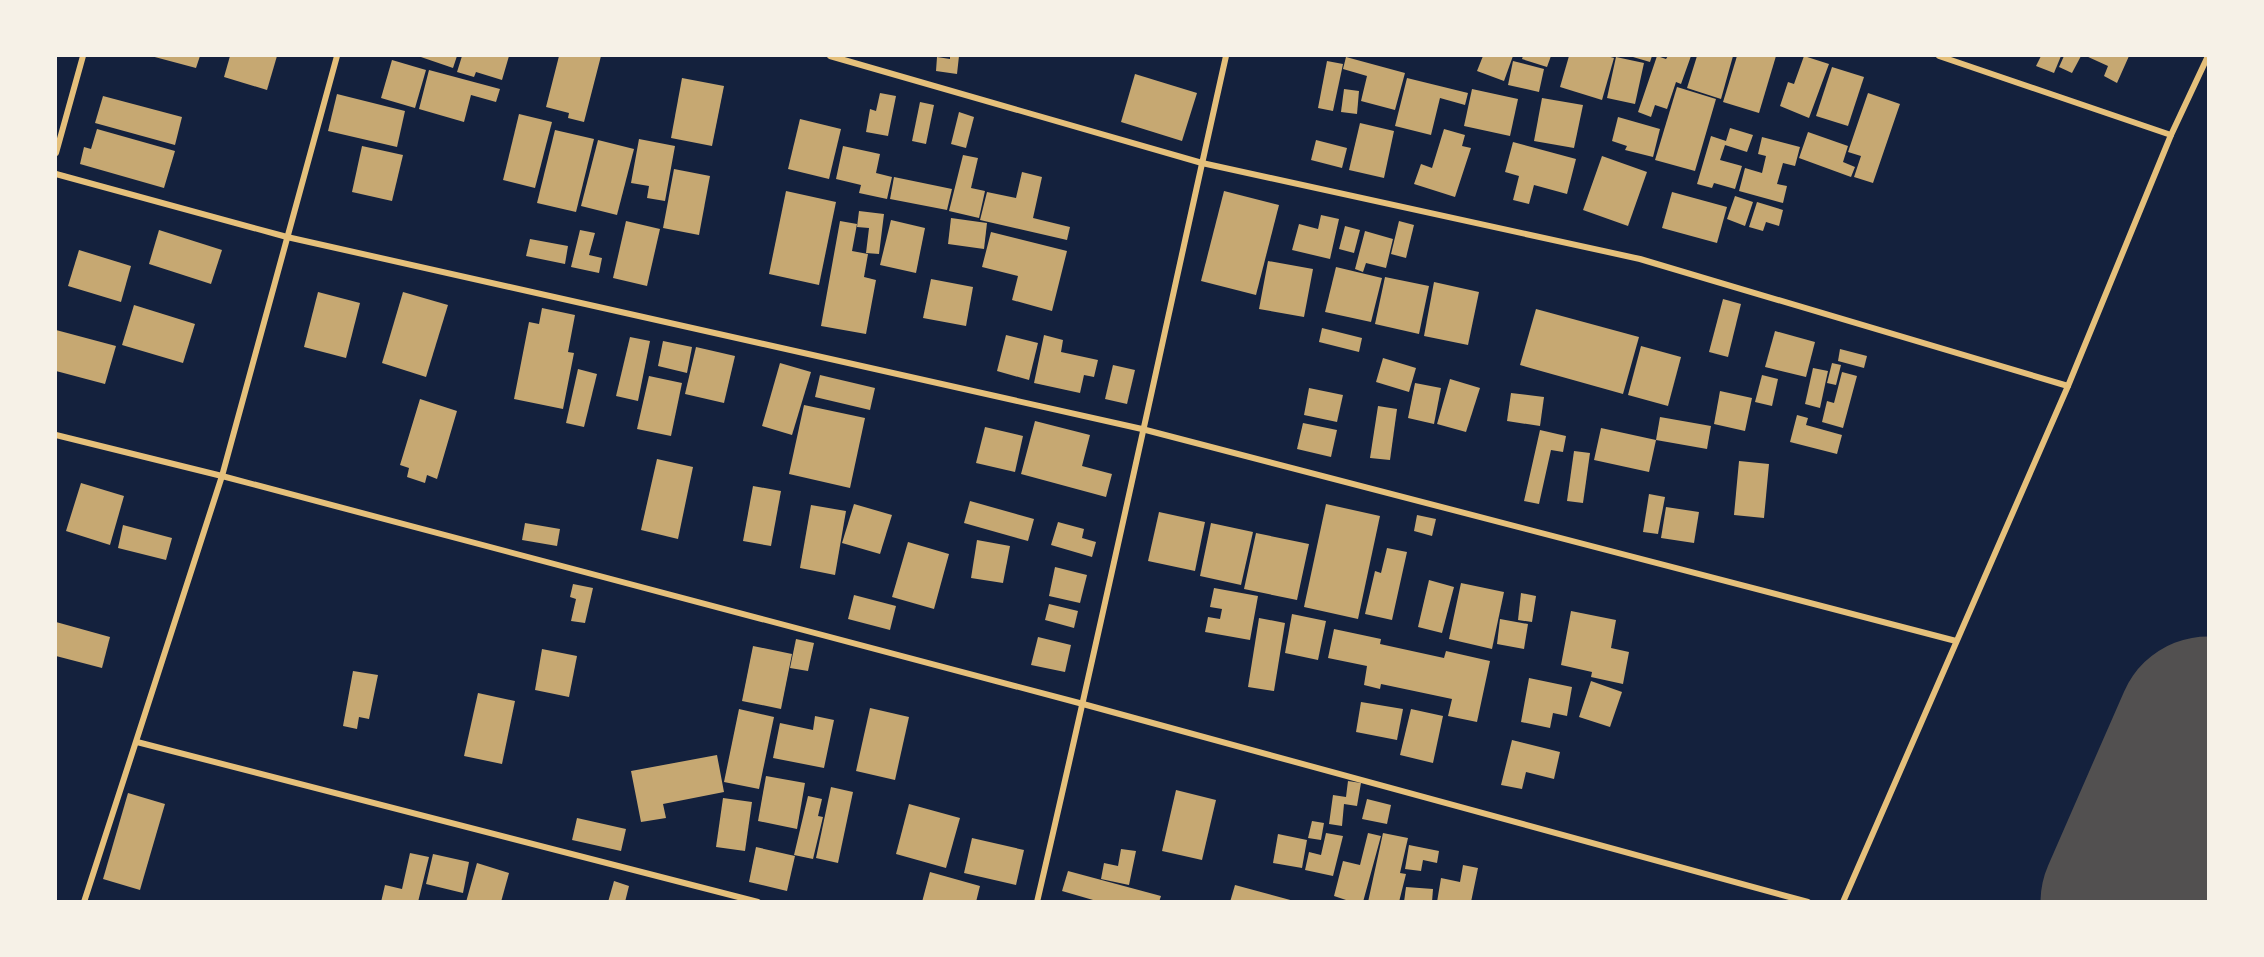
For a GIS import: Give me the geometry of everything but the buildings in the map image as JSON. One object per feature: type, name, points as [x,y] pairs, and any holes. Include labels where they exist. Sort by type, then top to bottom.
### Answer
[{"type":"street","points":[[56,153],[83,56]]},
{"type":"street","points":[[84,902],[222,477],[337,56]]},
{"type":"street","points":[[830,56],[1202,163],[1640,259],[2067,386]]},
{"type":"street","points":[[1037,902],[1226,56]]},
{"type":"street","points":[[1940,56],[2171,135]]},
{"type":"street","points":[[1843,902],[2067,386],[2171,135],[2208,56]]},
{"type":"street","points":[[56,174],[287,237],[1142,429],[1956,641]]},
{"type":"street","points":[[56,435],[1083,704],[1808,902]]},
{"type":"street","points":[[137,742],[758,902]]},
{"type":"runway","points":[[2132,902],[2208,728]]}]
